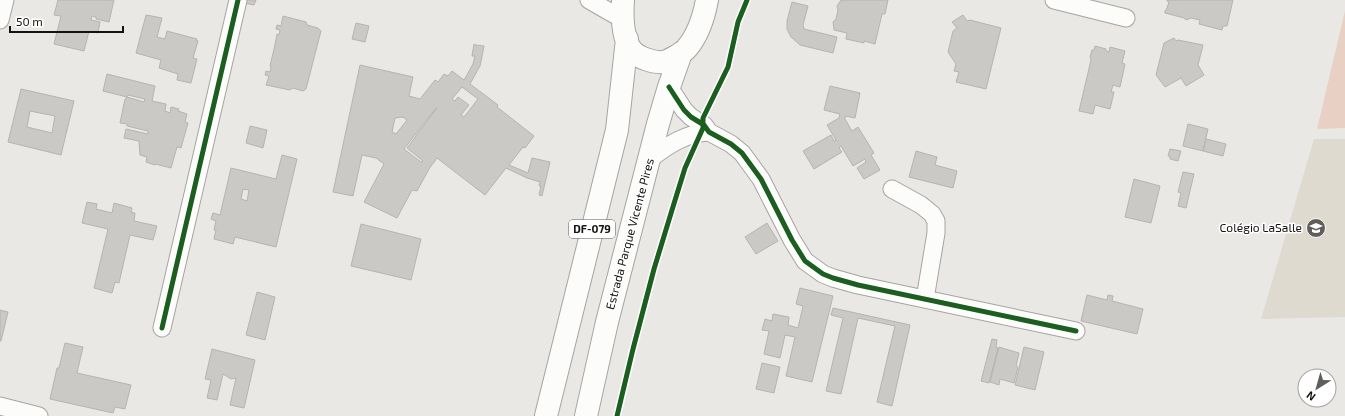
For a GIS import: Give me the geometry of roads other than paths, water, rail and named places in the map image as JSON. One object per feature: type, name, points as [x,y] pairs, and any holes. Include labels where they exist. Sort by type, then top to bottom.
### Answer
[{"type":"main road","name":"DF-079","points":[[624,19],[632,50],[639,56],[652,61],[664,62],[687,48],[705,13],[707,0]]},
{"type":"main road","name":"DF-079","points":[[546,416],[617,130],[624,19]]},
{"type":"main road","name":"Estrada Parque Vicente Pires","points":[[586,416],[607,322],[668,87],[681,53]]},
{"type":"street","points":[[0,20],[5,0]]},
{"type":"street","points":[[162,328],[238,0]]},
{"type":"street","points":[[589,0],[624,19]]},
{"type":"street","points":[[1054,0],[1126,18]]},
{"type":"street","points":[[668,87],[684,110],[691,117],[704,125],[709,132],[742,152],[761,179],[792,240],[805,261],[815,270],[839,280],[1076,331]]},
{"type":"street","points":[[650,159],[665,147],[687,136],[701,132],[709,132]]},
{"type":"street","points":[[892,188],[921,205],[932,214],[936,221],[936,233],[925,299]]},
{"type":"street","points":[[0,406],[39,416]]},
{"type":"place","name":"Colégio LaSalle","points":[[1316,228]]}]
